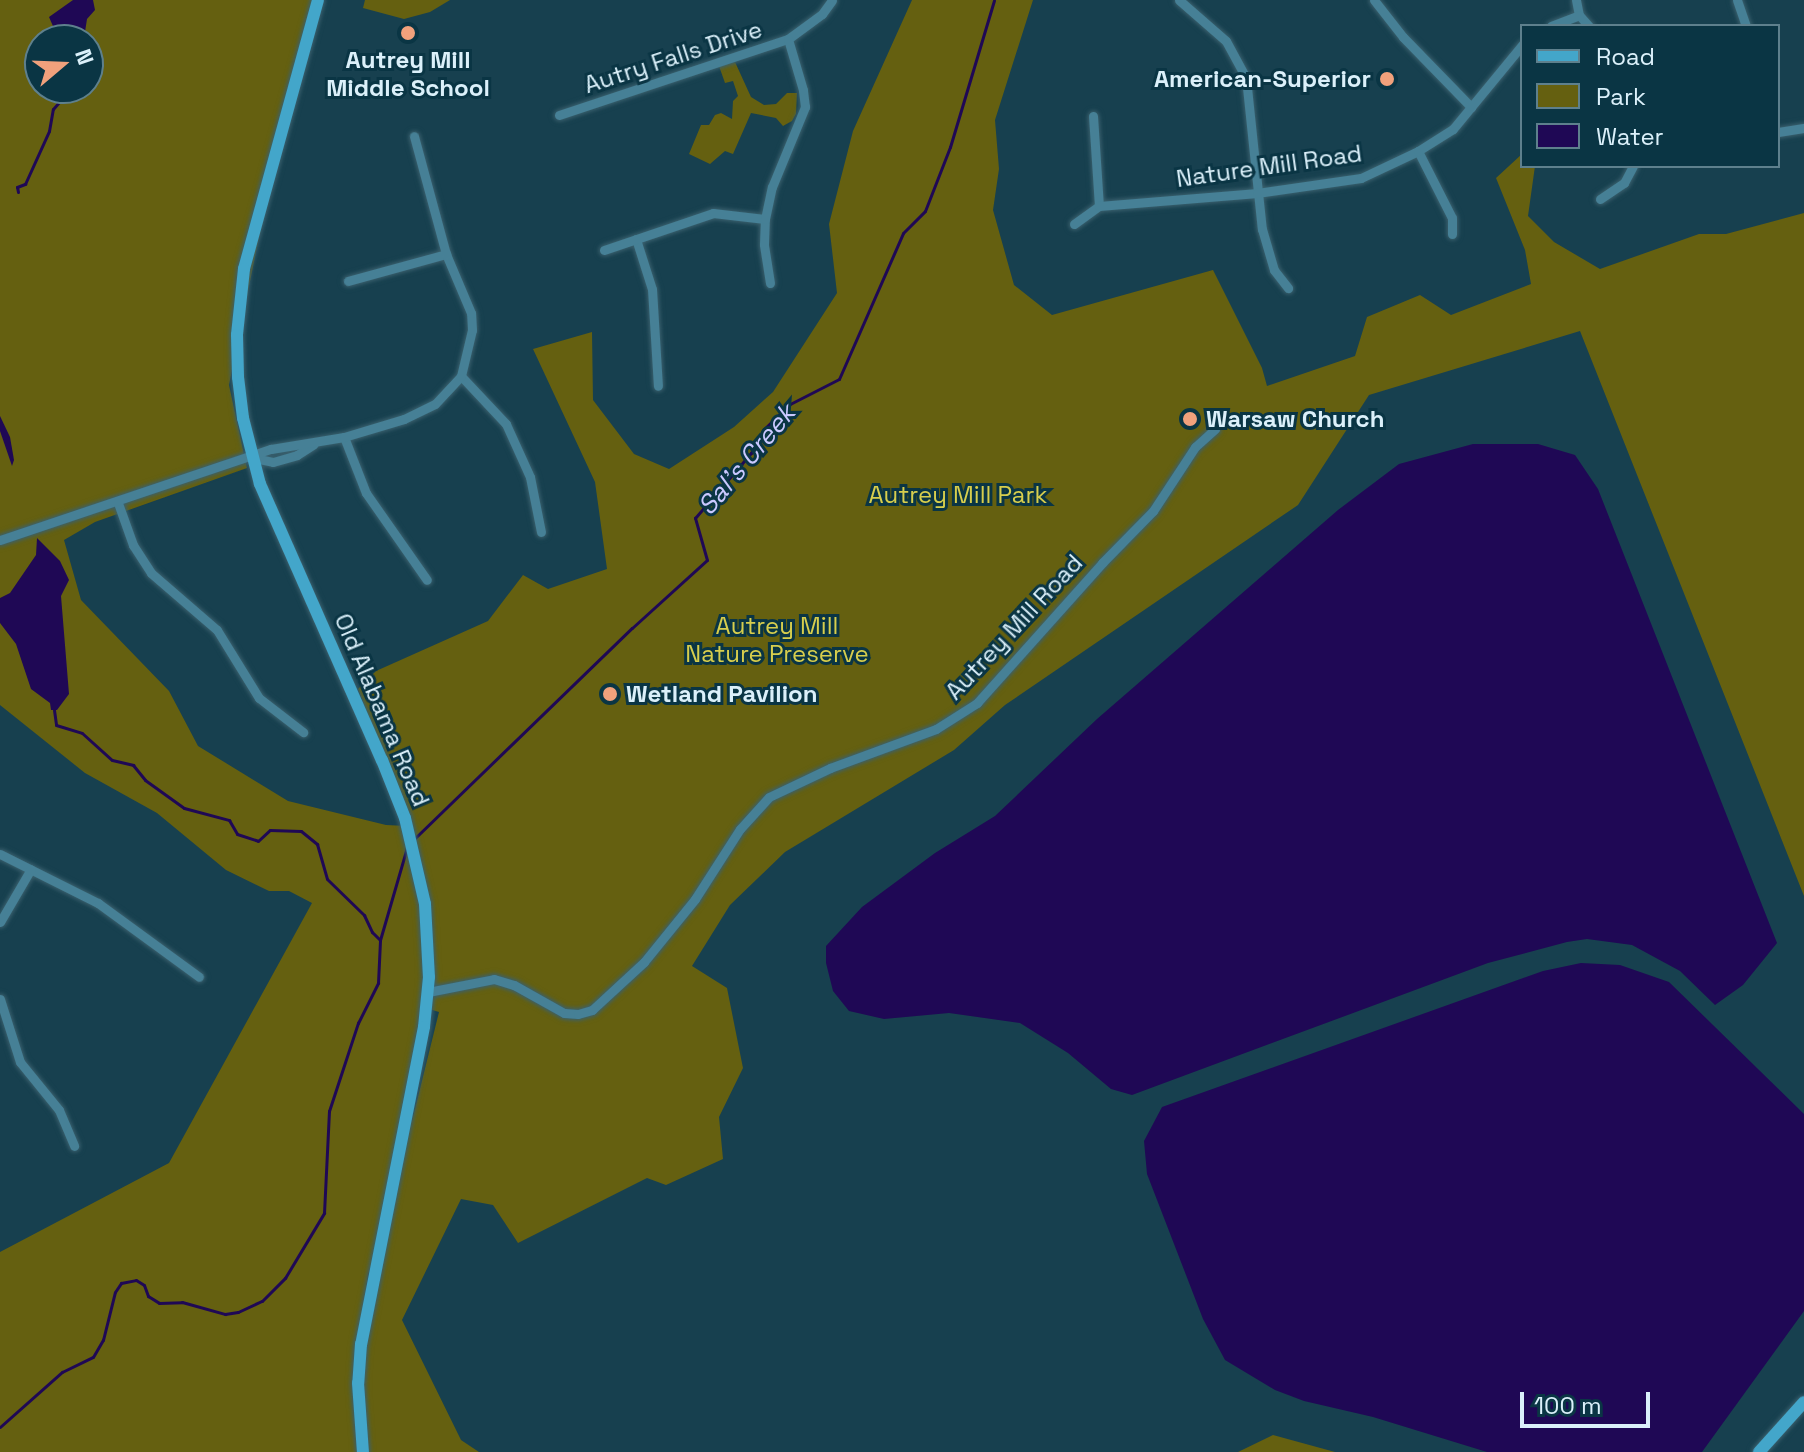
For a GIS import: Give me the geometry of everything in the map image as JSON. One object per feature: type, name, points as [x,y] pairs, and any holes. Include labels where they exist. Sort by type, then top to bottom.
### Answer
[{"type":"main road","name":"Old Alabama Road","points":[[318,0],[250,243],[240,295],[238,377],[252,457],[270,510],[405,818],[425,904],[428,992],[418,1061],[361,1344],[358,1383],[363,1452]]},
{"type":"main road","points":[[1759,1452],[1804,1402]]},
{"type":"street","name":"Autry Falls Drive","points":[[559,115],[788,39],[822,14],[832,0]]},
{"type":"street","points":[[1179,0],[1226,41],[1246,78],[1262,229],[1274,270],[1288,288]]},
{"type":"street","points":[[1374,0],[1403,37],[1471,107]]},
{"type":"street","points":[[1576,0],[1579,15],[1587,24]]},
{"type":"street","points":[[1737,0],[1745,24]]},
{"type":"street","points":[[1556,24],[1579,15]]},
{"type":"street","points":[[770,283],[764,244],[765,219],[772,187],[805,107],[788,39]]},
{"type":"street","name":"Nature Mill Road","points":[[1099,206],[1257,193],[1361,178],[1418,151],[1453,129],[1520,47]]},
{"type":"street","points":[[1074,224],[1099,206],[1093,116]]},
{"type":"street","points":[[1780,132],[1804,128]]},
{"type":"street","points":[[0,540],[252,457],[273,462],[297,455],[314,444],[419,414],[435,404],[461,376],[472,330],[471,313],[446,254],[414,136]]},
{"type":"street","points":[[1418,151],[1452,218],[1452,234]]},
{"type":"street","points":[[1600,199],[1624,183],[1632,168]]},
{"type":"street","points":[[604,250],[713,213],[765,219]]},
{"type":"street","points":[[636,239],[652,289],[658,386]]},
{"type":"street","points":[[348,281],[446,254]]},
{"type":"street","points":[[461,376],[506,424],[530,477],[541,532]]},
{"type":"street","name":"Autrey Mill Road","points":[[428,992],[494,979],[514,985],[564,1013],[578,1014],[592,1010],[644,962],[695,899],[740,829],[769,797],[830,768],[936,729],[977,703],[1102,563],[1153,511],[1195,447],[1215,429]]},
{"type":"street","points":[[344,437],[366,493],[427,580]]},
{"type":"street","points":[[118,503],[133,545],[151,573],[217,630],[259,698],[303,732]]},
{"type":"street","points":[[0,854],[98,903],[199,977]]},
{"type":"street","points":[[0,922],[31,869]]},
{"type":"street","points":[[0,999],[20,1062],[59,1110],[74,1146]]},
{"type":"green space","points":[[0,0],[318,0],[258,242],[229,385],[247,468],[95,522],[64,540],[81,600],[169,691],[198,746],[288,801],[386,825],[407,826],[402,801],[358,689],[376,671],[488,621],[523,575],[548,589],[607,569],[595,482],[533,349],[592,332],[593,400],[634,454],[669,469],[734,427],[773,392],[837,293],[829,224],[853,131],[912,0],[1033,0],[995,120],[999,169],[993,210],[1014,285],[1052,315],[1213,270],[1262,368],[1267,386],[1355,356],[1367,317],[1420,295],[1451,315],[1531,284],[1525,250],[1496,178],[1520,156],[1520,168],[1535,168],[1528,216],[1554,242],[1600,269],[1699,234],[1726,234],[1804,213],[1804,896],[1580,331],[1369,395],[1298,505],[1005,705],[954,750],[785,852],[730,905],[692,966],[727,988],[743,1068],[719,1117],[723,1159],[666,1185],[647,1178],[518,1243],[493,1205],[461,1199],[402,1320],[461,1440],[479,1452],[0,1452],[0,1252],[169,1163],[312,903],[289,891],[269,891],[226,870],[157,813],[85,773],[0,705]],"holes":[[[429,1009],[439,1012],[412,1121]],[[394,1191],[362,1315],[368,1275]]]},
{"type":"green space","points":[[365,0],[450,0],[430,12],[404,19],[363,8]]},
{"type":"green space","points":[[735,62],[751,97],[764,105],[776,104],[787,93],[797,93],[796,114],[792,121],[783,126],[776,118],[751,113],[733,154],[725,151],[710,164],[689,154],[701,125],[709,125],[715,115],[721,113],[732,119],[733,101],[738,96],[733,81],[725,83],[719,66]]},
{"type":"green space","points":[[1273,1435],[1335,1452],[1238,1452]]},
{"type":"water","points":[[73,0],[93,0],[95,10],[86,24],[52,24],[49,17]]},
{"type":"water","points":[[0,416],[10,437],[14,460],[12,466],[0,431]]},
{"type":"water","points":[[1473,444],[1538,444],[1575,455],[1598,489],[1777,943],[1743,985],[1715,1005],[1680,971],[1632,945],[1587,939],[1567,942],[1488,963],[1132,1095],[1111,1089],[1068,1053],[1020,1023],[949,1013],[884,1019],[849,1011],[833,991],[826,963],[826,946],[862,907],[935,853],[995,816],[1097,719],[1338,510],[1399,464]]},
{"type":"water","points":[[37,538],[60,561],[69,580],[61,596],[69,694],[57,710],[51,710],[50,703],[31,689],[16,644],[0,623],[0,598],[10,593],[36,555]]},
{"type":"water","points":[[1581,963],[1620,965],[1669,982],[1804,1114],[1804,1311],[1702,1452],[1487,1452],[1373,1417],[1304,1401],[1275,1390],[1225,1360],[1203,1319],[1147,1174],[1144,1141],[1162,1107],[1543,971]]},
{"type":"waterway","name":"Sal's Creek","points":[[415,838],[632,628],[707,560],[695,518],[751,453],[764,429],[790,404],[839,379],[903,233],[925,211],[950,147],[994,0]]},
{"type":"waterway","points":[[18,192],[17,187],[25,184],[49,131],[53,109],[57,104]]},
{"type":"waterway","points":[[54,710],[56,725],[82,733],[112,760],[133,765],[145,780],[184,808],[229,820],[237,834],[258,841],[270,830],[301,831],[317,844],[327,879],[364,915],[372,932],[380,940]]},
{"type":"waterway","points":[[0,1427],[62,1372],[93,1357],[103,1340],[115,1292],[121,1283],[136,1280],[144,1285],[148,1296],[159,1303],[182,1302],[225,1314],[238,1312],[262,1301],[285,1278],[324,1213],[329,1111],[358,1023],[378,983],[380,940],[407,847]]},
{"type":"place","name":"Autrey Mill Middle School","points":[[408,33]]},
{"type":"place","name":"American-Superior","points":[[1387,79]]},
{"type":"place","name":"Warsaw Church","points":[[1190,419]]},
{"type":"place","name":"Wetland Pavilion","points":[[610,694]]},
{"type":"park label","name":"Autrey Mill Park","points":[[958,495]]},
{"type":"park label","name":"Autrey Mill Nature Preserve","points":[[777,640]]}]
